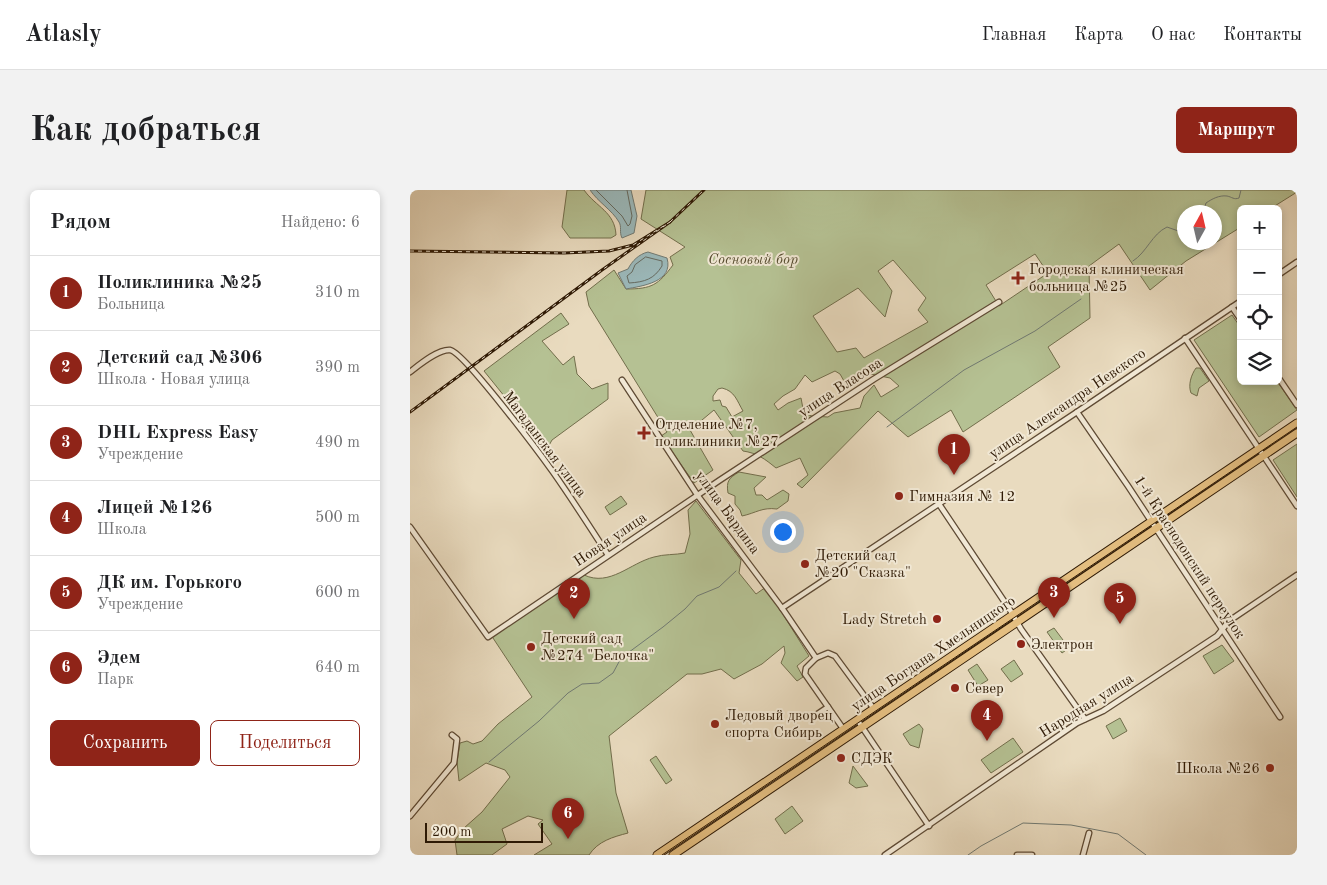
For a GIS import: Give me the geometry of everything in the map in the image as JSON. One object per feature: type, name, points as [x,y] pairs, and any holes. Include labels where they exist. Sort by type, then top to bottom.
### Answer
[{"type":"highway","name":"улица Богдана Хмельницкого","points":[[1262,452],[1297,423]]},
{"type":"highway","name":"улица Богдана Хмельницкого","points":[[657,855],[844,730],[860,724],[874,709],[1014,615],[1262,452],[1297,433]]},
{"type":"highway","name":"улица Богдана Хмельницкого","points":[[673,855],[860,724],[1018,622],[1153,525]]},
{"type":"street","points":[[1282,272],[1297,262]]},
{"type":"street","name":"улица Власова","points":[[698,496],[874,379],[999,302]]},
{"type":"street","name":"улица Александра Невского","points":[[782,608],[1237,304]]},
{"type":"street","points":[[1232,307],[1237,314]]},
{"type":"street","points":[[1185,338],[1297,506]]},
{"type":"street","name":"Магаданская улица","points":[[410,372],[444,351],[450,350],[456,353],[477,375],[553,472],[608,555]]},
{"type":"street","name":"улица Бардина","points":[[622,380],[698,496],[782,608],[816,658]]},
{"type":"street","points":[[1282,383],[1297,405]]},
{"type":"street","name":"1-й Краснодонский переулок","points":[[1077,412],[1280,717]]},
{"type":"street","name":"Новая улица","points":[[410,528],[488,637],[698,496]]},
{"type":"street","points":[[939,504],[1085,719]]},
{"type":"street","name":"Народная улица","points":[[885,855],[1077,723],[1094,716],[1217,636],[1229,621],[1297,575]]},
{"type":"street","points":[[844,730],[805,674],[806,668],[816,658],[828,653],[835,656],[874,709]]},
{"type":"street","points":[[816,715],[828,707]]},
{"type":"street","points":[[860,724],[929,826]]},
{"type":"street","points":[[410,816],[454,763],[457,739],[452,735]]},
{"type":"street","points":[[1082,855],[1089,833]]},
{"type":"street","points":[[1017,855],[1032,855]]},
{"type":"green space","points":[[567,190],[584,190],[609,215],[615,227],[616,235],[611,238],[570,238],[562,227]]},
{"type":"green space","name":"Сосновый бор","points":[[646,190],[1297,190],[1297,192],[1276,205],[1237,205],[1237,229],[1222,239],[1222,205],[1177,205],[1177,250],[1204,250],[1186,261],[1150,290],[1119,244],[1089,266],[1090,318],[1048,347],[1060,367],[963,432],[951,410],[908,437],[878,411],[802,488],[797,484],[808,475],[800,458],[776,468],[761,457],[743,451],[714,410],[690,430],[713,470],[694,483],[661,436],[667,432],[589,306],[586,292],[614,270],[626,289],[648,287],[663,277],[673,265],[670,257],[685,247],[641,219]],"holes":[[[1035,254],[1048,273],[999,306],[986,285]],[[893,260],[926,298],[918,310],[928,322],[864,358],[856,348],[837,352],[813,316],[858,288],[885,317],[892,291],[878,271]],[[835,371],[840,374],[844,381],[851,377],[859,381],[866,373],[890,378],[899,386],[881,397],[874,385],[864,396],[860,408],[834,413],[828,417],[804,414],[801,398],[788,403],[778,410],[774,404],[795,389],[805,375],[812,382]],[[722,388],[730,391],[743,411],[732,417],[726,407],[722,406],[720,400],[713,401],[713,396],[718,389]]]},
{"type":"green space","points":[[561,313],[569,324],[542,341],[563,365],[574,356],[577,374],[592,389],[608,383],[608,399],[552,440],[547,449],[484,371]]},
{"type":"green space","points":[[1232,315],[1237,322],[1237,385],[1280,385],[1297,410],[1259,437],[1194,340]]},
{"type":"green space","points":[[1196,368],[1200,368],[1209,381],[1199,388],[1197,396],[1191,393],[1190,387],[1191,377]]},
{"type":"green space","points":[[1297,444],[1297,497],[1273,460]]},
{"type":"green space","points":[[739,472],[766,477],[754,488],[756,495],[762,495],[767,500],[783,490],[789,494],[788,501],[777,509],[763,510],[742,516],[735,504],[735,496],[728,493],[727,489],[729,480]]},
{"type":"green space","points":[[621,496],[627,504],[610,515],[605,507]]},
{"type":"green space","points":[[696,501],[741,560],[739,573],[756,594],[766,587],[809,656],[797,666],[803,677],[797,681],[781,663],[785,653],[784,646],[762,664],[734,679],[721,669],[702,674],[687,674],[609,736],[616,793],[628,833],[601,843],[589,855],[534,855],[552,844],[538,824],[543,820],[528,816],[502,829],[507,844],[492,855],[457,855],[455,840],[464,828],[482,812],[510,777],[505,770],[486,763],[459,781],[457,762],[460,743],[467,741],[473,744],[482,741],[498,724],[532,697],[491,635],[584,575],[593,578],[603,578],[620,573],[654,557],[685,553],[690,534],[688,510]]},
{"type":"green space","points":[[1054,628],[1069,648],[1062,653],[1047,632]]},
{"type":"green space","points":[[1222,645],[1234,661],[1214,674],[1203,656]]},
{"type":"green space","points":[[1014,660],[1023,674],[1011,682],[1001,669]]},
{"type":"green space","points":[[977,664],[988,680],[978,686],[968,670]]},
{"type":"green space","points":[[1120,718],[1127,731],[1113,739],[1106,726]]},
{"type":"green space","points":[[919,724],[923,729],[919,748],[910,745],[903,734]]},
{"type":"green space","points":[[1013,738],[1023,752],[991,773],[981,760]]},
{"type":"green space","points":[[656,756],[672,780],[666,784],[650,760]]},
{"type":"green space","points":[[853,766],[868,786],[856,788],[849,783]]},
{"type":"green space","points":[[792,806],[803,821],[785,834],[775,819]]},
{"type":"water","points":[[590,190],[631,190],[637,216],[634,233],[622,238],[619,222]]},
{"type":"water","points":[[648,252],[667,258],[668,266],[666,273],[661,278],[648,284],[626,289],[618,273],[628,269],[636,258]]},
{"type":"waterway","points":[[1205,205],[1218,197],[1239,198],[1241,190]]},
{"type":"waterway","points":[[1133,261],[1162,230],[1167,227],[1177,231]]},
{"type":"waterway","points":[[887,427],[964,370],[1035,331],[1081,299]]},
{"type":"waterway","points":[[489,762],[539,721],[568,693],[582,684],[599,683],[613,673],[621,658],[663,627],[685,609],[697,596],[719,587],[736,571]]},
{"type":"waterway","points":[[968,855],[1023,823],[1071,825],[1118,834],[1146,855]]},
{"type":"tram line","points":[[662,855],[1297,427]]},
{"type":"railway","points":[[670,222],[704,190]]},
{"type":"railway","points":[[410,251],[564,253],[609,251],[633,245],[670,222],[410,412]]},
{"type":"place","name":"Городская клиническая больница №25","points":[[1018,278]]},
{"type":"place","name":"Отделение №7, поликлиники №27","points":[[644,433]]},
{"type":"place","name":"Поликлиника №25","points":[[954,475]]},
{"type":"place","name":"Гимназия № 12","points":[[899,496]]},
{"type":"place","name":"Детский сад №20 \"Сказка\"","points":[[805,564]]},
{"type":"place","name":"DHL Express Easy","points":[[1054,618]]},
{"type":"place","name":"Детский сад №306","points":[[574,619]]},
{"type":"place","name":"Lady Stretch","points":[[937,619]]},
{"type":"place","name":"ДК им. Горького","points":[[1120,624]]},
{"type":"place","name":"Электрон","points":[[1021,644]]},
{"type":"place","name":"Детский сад №274 \"Белочка\"","points":[[531,647]]},
{"type":"place","name":"Север","points":[[955,688]]},
{"type":"place","name":"Ледовый дворец спорта Сибирь","points":[[715,724]]},
{"type":"place","name":"Лицей №126","points":[[987,741]]},
{"type":"place","name":"СДЭК","points":[[841,758]]},
{"type":"place","name":"Школа №26","points":[[1270,768]]},
{"type":"place","name":"Эдем","points":[[568,839]]}]
